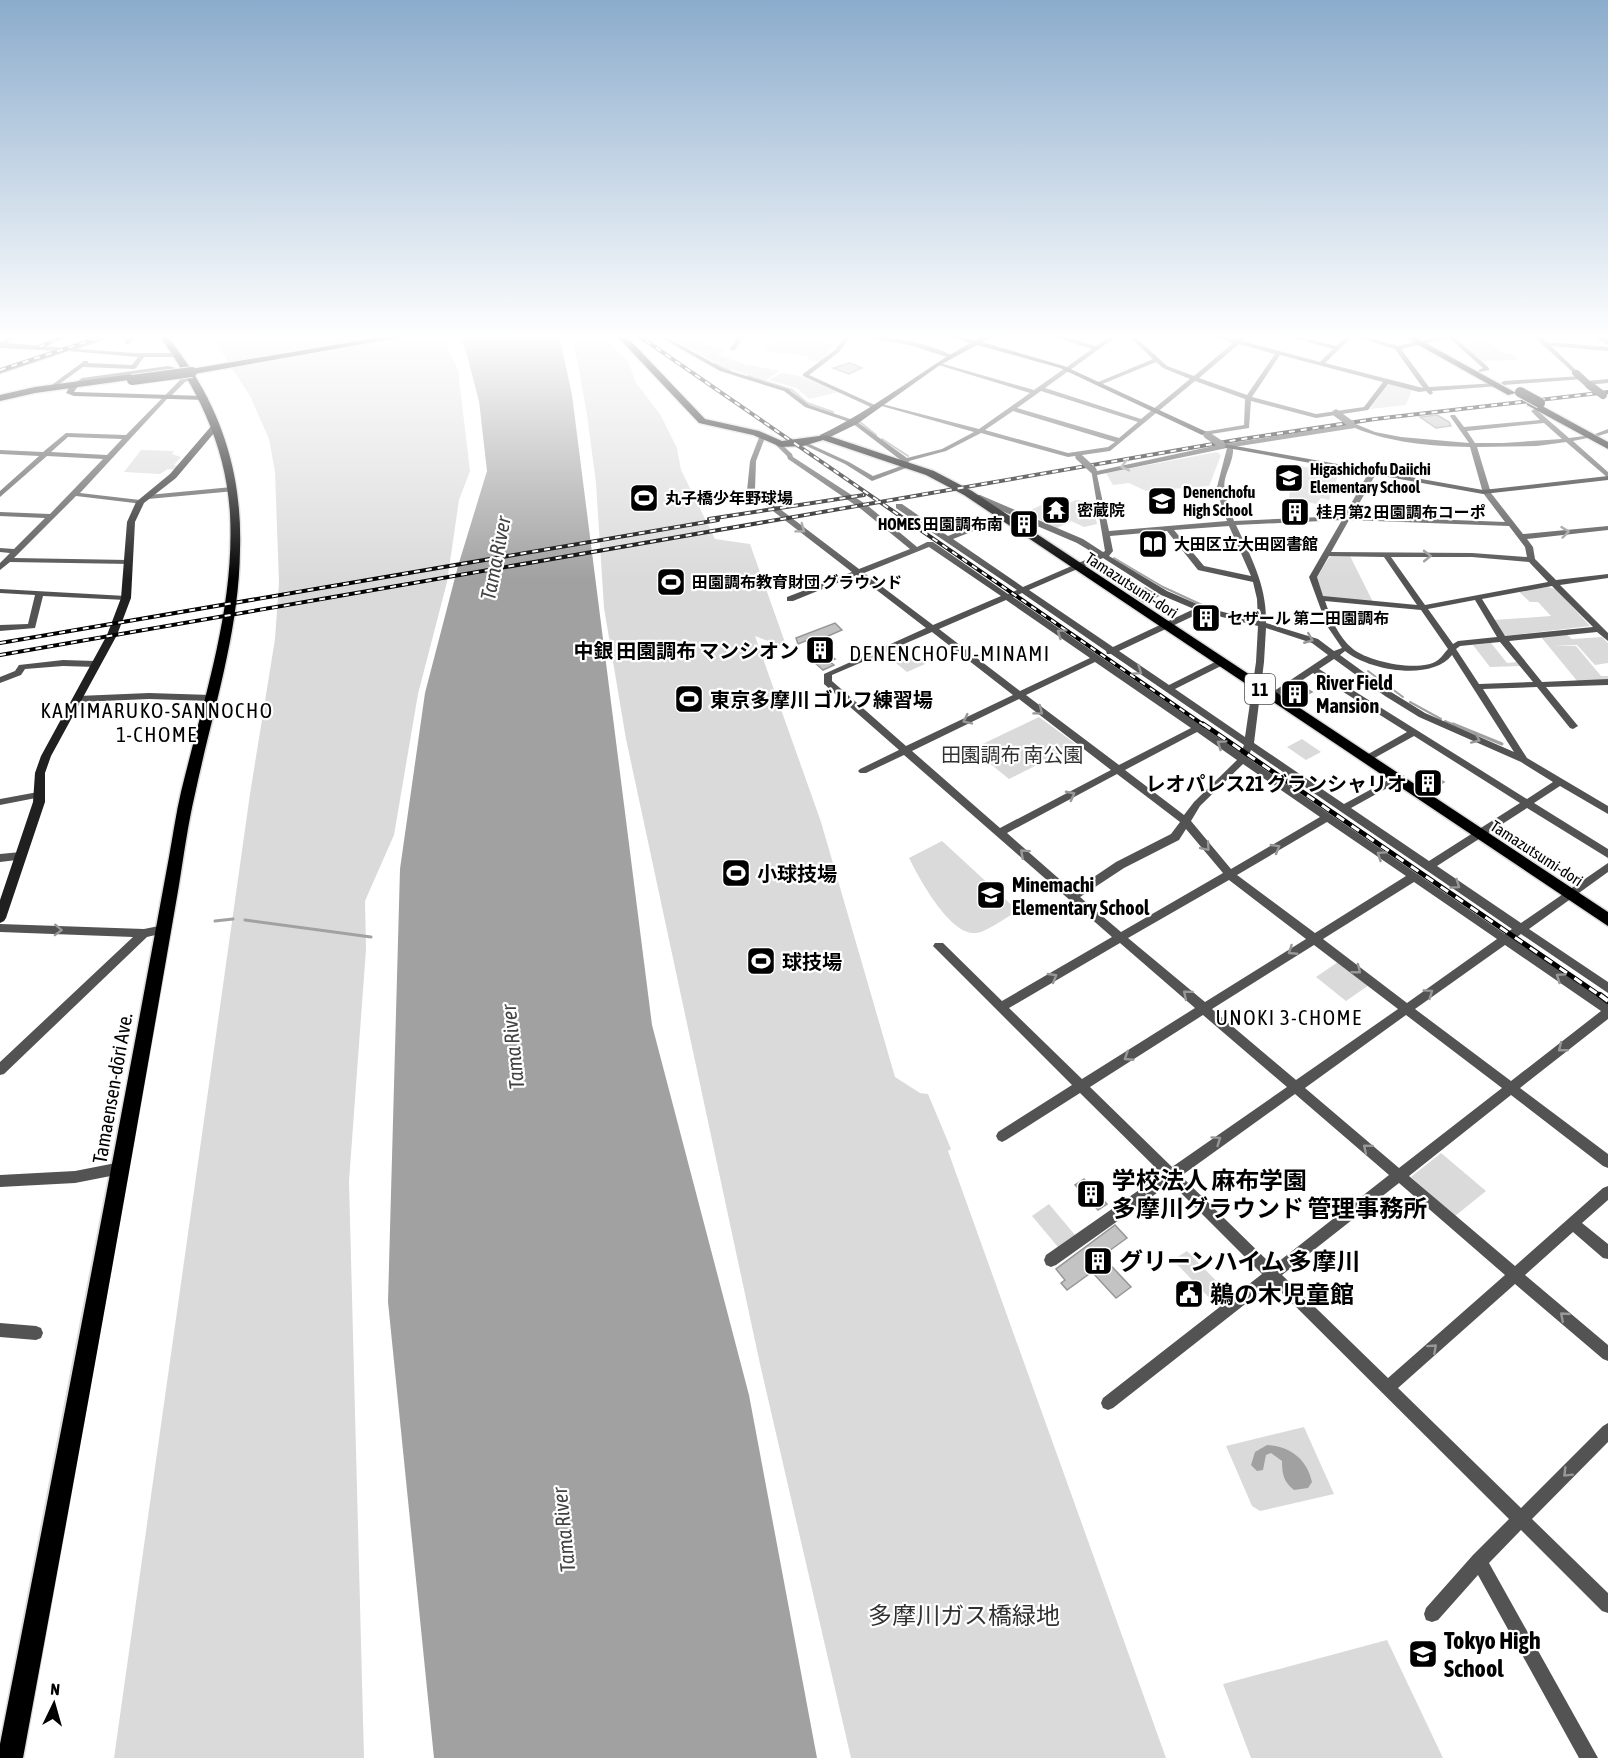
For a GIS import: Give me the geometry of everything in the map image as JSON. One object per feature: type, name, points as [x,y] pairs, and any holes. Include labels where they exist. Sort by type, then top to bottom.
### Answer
[{"type":"main road","name":"Tamaensen-dōri Ave.","points":[[10,1758],[188,793],[211,698],[229,600],[234,540],[232,489],[224,448],[212,416]]},
{"type":"main road","points":[[697,416],[701,420],[763,435],[781,444],[803,443],[823,437]]},
{"type":"main road","points":[[1561,416],[1608,439]]},
{"type":"main road","points":[[1599,433],[1608,446]]},
{"type":"main road","name":"Tamazutsumi-dori","points":[[823,437],[906,463],[968,494],[1608,921]]},
{"type":"street","points":[[0,568],[147,416]]},
{"type":"street","points":[[836,416],[854,422],[906,463]]},
{"type":"street","points":[[823,437],[862,416]]},
{"type":"street","points":[[921,416],[1054,452],[1078,456],[1110,449],[1151,416]]},
{"type":"street","points":[[803,443],[848,463],[872,479],[906,463],[944,450],[980,431],[1000,416]]},
{"type":"street","points":[[1038,416],[1120,441]]},
{"type":"street","points":[[1123,416],[1143,422]]},
{"type":"street","points":[[1168,416],[1206,434],[1225,446],[1488,493],[1608,477]]},
{"type":"street","points":[[1206,434],[1247,427],[1247,416]]},
{"type":"street","points":[[1340,416],[1353,425],[1402,438],[1473,446],[1567,441],[1599,433]]},
{"type":"street","points":[[1453,416],[1473,446],[1488,493],[1529,547],[1531,560],[1608,638]]},
{"type":"street","points":[[1540,416],[1608,477]]},
{"type":"street","points":[[1462,429],[1546,421]]},
{"type":"street","points":[[1094,471],[1353,425]]},
{"type":"street","points":[[0,918],[39,802],[40,774],[46,756],[96,664],[126,598],[131,522],[144,499],[173,476],[216,426]]},
{"type":"street","points":[[0,495],[66,435],[127,437]]},
{"type":"street","points":[[763,435],[753,461],[751,491],[1184,820],[1230,875],[1608,1162]]},
{"type":"street","points":[[774,440],[790,454],[790,458],[864,507],[916,550]]},
{"type":"street","points":[[1073,897],[1120,865],[1175,837],[1184,820],[1197,804],[1243,759],[1249,744],[1262,625],[1257,580],[1220,486],[1231,459],[1225,446]]},
{"type":"street","points":[[0,452],[108,457]]},
{"type":"street","points":[[1078,456],[1094,471],[1109,551],[828,674],[826,677],[830,686],[1001,832],[1120,938],[1608,1354]]},
{"type":"street","points":[[1373,472],[1313,577],[1340,651],[1388,694],[1422,715],[1524,760],[1608,811]]},
{"type":"street","points":[[74,494],[144,499],[232,489]]},
{"type":"street","points":[[968,494],[1080,541],[1164,593],[1201,609],[1316,641],[1376,666],[1404,667],[1440,663],[1458,644],[1599,629]]},
{"type":"street","points":[[898,506],[1020,591],[1608,988]]},
{"type":"street","points":[[0,514],[50,516]]},
{"type":"street","points":[[945,539],[1001,518]]},
{"type":"street","points":[[1105,534],[1233,523],[1346,519],[1510,524]]},
{"type":"street","points":[[1521,537],[1608,528]]},
{"type":"street","points":[[1169,529],[1201,568],[1257,580]]},
{"type":"street","points":[[790,599],[930,544],[1608,1011],[1108,1403]]},
{"type":"street","points":[[0,550],[17,551]]},
{"type":"street","points":[[1327,554],[1472,555],[1531,560]]},
{"type":"street","points":[[1387,556],[1421,608],[1452,649],[1524,760]]},
{"type":"street","points":[[9,560],[128,562]]},
{"type":"street","points":[[1320,598],[1421,608],[1553,583],[1608,576]]},
{"type":"street","points":[[0,591],[126,598]]},
{"type":"street","points":[[0,628],[32,626],[39,594]]},
{"type":"street","points":[[1477,597],[1503,639],[1573,726]]},
{"type":"street","points":[[1110,652],[1201,609]]},
{"type":"street","points":[[1271,697],[1315,670],[1340,651]]},
{"type":"street","points":[[863,771],[1096,658]]},
{"type":"street","points":[[0,680],[18,673],[22,667],[63,663],[96,664]]},
{"type":"street","points":[[1167,690],[1220,663]]},
{"type":"street","points":[[1315,670],[1608,854]]},
{"type":"street","points":[[1476,687],[1608,682]]},
{"type":"street","points":[[78,699],[148,696],[211,698]]},
{"type":"street","points":[[1001,832],[1197,728]]},
{"type":"street","points":[[1366,759],[1415,732]]},
{"type":"street","points":[[1344,808],[1395,780]]},
{"type":"street","points":[[1429,866],[1560,782]]},
{"type":"street","points":[[0,802],[38,795]]},
{"type":"street","points":[[1002,1006],[1328,818]]},
{"type":"street","points":[[0,858],[21,856]]},
{"type":"street","points":[[1051,1260],[1169,1174],[1608,867]]},
{"type":"street","points":[[1002,1136],[1314,937],[1413,877]]},
{"type":"street","points":[[0,928],[144,933],[164,929]]},
{"type":"street","points":[[0,1070],[144,933]]},
{"type":"street","points":[[939,946],[1083,1085],[1169,1174],[1389,1387],[1608,1605]]},
{"type":"street","points":[[0,1181],[75,1177],[120,1168]]},
{"type":"street","points":[[1389,1387],[1608,1192]]},
{"type":"street","points":[[1572,1223],[1608,1253]]},
{"type":"street","points":[[0,1330],[36,1333]]},
{"type":"street","points":[[1432,1614],[1479,1562],[1608,1431]]},
{"type":"street","points":[[1479,1562],[1589,1758]]},
{"type":"green space","points":[[259,416],[463,416],[470,471],[459,500],[447,582],[418,694],[394,835],[365,901],[366,949],[349,1181],[364,1758],[114,1758],[250,794],[275,639],[279,582],[275,472],[269,439]]},
{"type":"green space","name":"多摩川ガス橋緑地","points":[[587,416],[661,416],[677,448],[681,470],[715,539],[750,544],[787,648],[755,636],[821,822],[895,1077],[920,1093],[928,1094],[951,1149],[948,1151],[1166,1758],[851,1758],[760,1364],[626,739],[604,608],[596,483]]},
{"type":"green space","points":[[141,450],[174,451],[172,454],[181,457],[174,465],[178,466],[174,470],[168,469],[160,474],[124,472]]},
{"type":"green space","points":[[1217,452],[1221,455],[1209,486],[1146,491],[1129,483],[1113,485],[1106,473]]},
{"type":"green space","points":[[1294,465],[1339,473],[1329,500],[1321,498],[1316,504],[1289,498]]},
{"type":"green space","points":[[1075,500],[1092,501],[1097,524],[1084,527],[1071,521],[1057,528],[1025,513],[1043,504],[1056,510]]},
{"type":"green space","points":[[1330,556],[1350,556],[1373,602],[1323,597],[1317,577]]},
{"type":"green space","points":[[1548,587],[1556,589],[1590,626],[1504,636],[1494,620],[1551,616],[1538,602],[1530,602],[1518,591]]},
{"type":"green space","points":[[1566,634],[1572,639],[1602,637],[1608,643],[1608,663],[1595,665],[1577,645],[1553,646],[1576,646],[1601,676],[1608,676],[1608,680],[1578,682],[1541,637]]},
{"type":"green space","points":[[1491,643],[1507,663],[1518,662],[1521,666],[1490,667],[1473,645]]},
{"type":"green space","points":[[900,648],[925,664],[907,672],[885,654]]},
{"type":"green space","name":"田園調布 南公園","points":[[1039,717],[1077,745],[1009,779],[972,749]]},
{"type":"green space","points":[[1302,739],[1321,752],[1306,760],[1287,747]]},
{"type":"green space","points":[[942,841],[1018,911],[976,933],[966,931],[946,916],[920,879],[909,858]]},
{"type":"green space","points":[[1338,962],[1369,985],[1346,1001],[1316,977]]},
{"type":"green space","points":[[1441,1153],[1486,1191],[1455,1216],[1411,1177]]},
{"type":"green space","points":[[1049,1204],[1075,1235],[1058,1247],[1032,1216]]},
{"type":"green space","points":[[1187,1251],[1232,1297],[1219,1308],[1173,1260]]},
{"type":"green space","points":[[1304,1427],[1334,1494],[1260,1511],[1252,1506],[1226,1446]]},
{"type":"green space","points":[[1387,1640],[1443,1758],[1251,1758],[1223,1684]]},
{"type":"water","name":"Tama River","points":[[481,416],[575,416],[652,1025],[749,1395],[817,1758],[434,1758],[388,1302],[400,869],[425,693],[458,566],[487,471]]},
{"type":"water","points":[[1267,1445],[1290,1451],[1302,1460],[1312,1482],[1308,1488],[1294,1490],[1284,1478],[1282,1461],[1271,1453],[1266,1455],[1263,1470],[1257,1471],[1251,1465],[1255,1452]]},
{"type":"building","points":[[1439,416],[1449,422],[1451,426],[1436,428],[1420,417]]},
{"type":"building","points":[[1145,588],[1158,596],[1144,602],[1132,594]]},
{"type":"building","name":"中銀 田園調布 マンシオン","points":[[835,623],[842,630],[821,639],[828,646],[825,648],[830,651],[827,653],[835,659],[829,661],[834,665],[823,670],[814,662],[820,659],[812,653],[815,652],[810,648],[813,647],[809,643],[811,642],[808,640],[798,644],[796,638]]},
{"type":"building","name":"River Field Mansion","points":[[1300,685],[1312,692],[1294,701],[1284,695]]},
{"type":"building","name":"レオパレス21 グランシャリオ","points":[[1432,774],[1444,782],[1429,791],[1417,783]]},
{"type":"building","name":"学校法人 麻布学園 多摩川グラウンド 管理事務所","points":[[1084,1179],[1107,1204],[1098,1210],[1075,1185]]},
{"type":"building","points":[[1115,1225],[1127,1238],[1102,1256],[1131,1287],[1116,1298],[1092,1272],[1067,1290],[1061,1283],[1065,1280],[1056,1269]]},
{"type":"waterway","points":[[860,422],[876,435]]},
{"type":"waterway","points":[[882,439],[908,456]]},
{"type":"waterway","points":[[1114,558],[1163,587],[1213,610]]},
{"type":"waterway","points":[[1368,671],[1403,697]]},
{"type":"waterway","points":[[1410,702],[1441,719]]},
{"type":"waterway","points":[[1445,721],[1457,726]]},
{"type":"waterway","points":[[1453,724],[1502,744]]},
{"type":"waterway","points":[[215,921],[233,919]]},
{"type":"waterway","points":[[245,920],[371,937]]},
{"type":"railway","points":[[755,416],[880,502]]},
{"type":"railway","points":[[880,502],[1236,440],[1401,416]]},
{"type":"railway","points":[[709,519],[864,495]]},
{"type":"railway","points":[[0,655],[880,502]]},
{"type":"railway","points":[[880,502],[1205,726]]},
{"type":"railway","points":[[0,643],[718,520]]},
{"type":"railway","points":[[1203,724],[1602,997]]},
{"type":"railway","points":[[1600,995],[1608,1001]]},
{"type":"place","name":"Higashichofu Daiichi Elementary School","points":[[1289,478]]},
{"type":"place","name":"丸子橋少年野球場","points":[[644,498]]},
{"type":"place","name":"Denenchofu High School","points":[[1162,501]]},
{"type":"place","name":"密蔵院","points":[[1056,510]]},
{"type":"place","name":"桂月第2 田園調布コーポ","points":[[1295,512]]},
{"type":"place","name":"HOMES 田園調布南","points":[[1024,524]]},
{"type":"place","name":"大田区立大田図書館","points":[[1153,544]]},
{"type":"place","name":"田園調布教育財団 グラウンド","points":[[671,582]]},
{"type":"place","name":"セザール 第二田園調布","points":[[1206,618]]},
{"type":"place","name":"中銀 田園調布 マンシオン","points":[[820,650]]},
{"type":"place","name":"River Field Mansion","points":[[1295,694]]},
{"type":"place","name":"東京多摩川 ゴルフ練習場","points":[[689,699]]},
{"type":"place","name":"レオパレス21 グランシャリオ","points":[[1428,783]]},
{"type":"place","name":"小球技場","points":[[736,873]]},
{"type":"place","name":"Minemachi Elementary School","points":[[991,895]]},
{"type":"place","name":"球技場","points":[[761,961]]},
{"type":"place","name":"学校法人 麻布学園 多摩川グラウンド 管理事務所","points":[[1091,1194]]},
{"type":"place","name":"グリーンハイム 多摩川","points":[[1098,1261]]},
{"type":"place","name":"鵜の木児童館","points":[[1189,1294]]},
{"type":"place","name":"Tokyo High School","points":[[1423,1654]]},
{"type":"district","name":"DENENCHOFU-MINAMI","points":[[950,653]]},
{"type":"district","name":"KAMIMARUKO-SANNOCHO 1-CHOME","points":[[157,722]]},
{"type":"district","name":"UNOKI 3-CHOME","points":[[1289,1017]]}]
